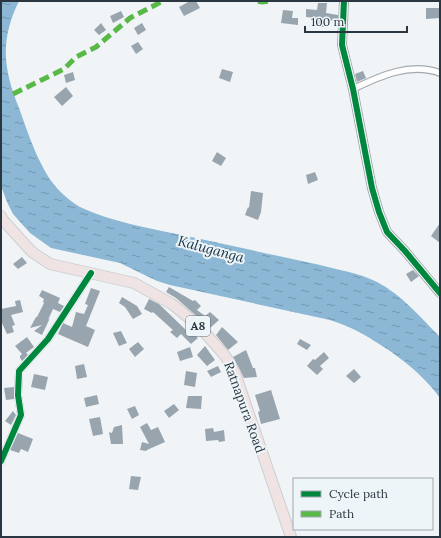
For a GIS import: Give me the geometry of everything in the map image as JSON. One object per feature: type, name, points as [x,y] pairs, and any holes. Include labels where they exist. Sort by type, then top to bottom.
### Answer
[{"type":"highway","name":"Ratnapura Road","points":[[1,216],[32,252],[50,264],[134,283],[172,304],[200,327],[226,357],[235,373],[291,537]]},
{"type":"street","points":[[344,1],[342,46],[354,89],[372,188],[387,232],[440,293]]},
{"type":"street","points":[[354,89],[395,72],[416,68],[440,73]]},
{"type":"street","points":[[1,461],[21,415],[18,394],[19,371],[48,339],[91,273]]},
{"type":"water","name":"Kaluganga","points":[[1,1],[19,1],[13,15],[6,42],[7,67],[10,80],[26,128],[39,160],[50,179],[64,195],[80,207],[117,221],[320,265],[356,274],[377,282],[395,293],[440,337],[440,398],[423,378],[403,360],[370,338],[344,325],[330,320],[170,285],[157,281],[120,263],[51,248],[30,233],[13,214],[1,186]]},
{"type":"building","points":[[190,1],[196,1],[200,8],[184,16],[179,7]]},
{"type":"building","points":[[318,3],[327,3],[326,13],[338,15],[338,21],[325,20],[324,27],[314,26],[315,18],[306,17],[306,9],[317,10]]},
{"type":"building","points":[[426,8],[440,8],[440,18],[426,19]]},
{"type":"building","points":[[283,10],[293,11],[292,18],[298,18],[298,25],[281,23]]},
{"type":"building","points":[[121,11],[124,17],[113,23],[110,16]]},
{"type":"building","points":[[101,23],[106,30],[99,35],[94,30]]},
{"type":"building","points":[[142,23],[146,30],[138,35],[134,28]]},
{"type":"building","points":[[138,42],[143,49],[136,54],[131,46]]},
{"type":"building","points":[[222,69],[233,72],[230,82],[219,78]]},
{"type":"building","points":[[363,71],[366,78],[357,82],[355,74]]},
{"type":"building","points":[[73,72],[75,80],[66,83],[64,75]]},
{"type":"building","points":[[66,87],[73,96],[62,106],[54,97]]},
{"type":"building","points":[[217,152],[226,158],[221,166],[212,161]]},
{"type":"building","points":[[315,172],[318,180],[308,184],[306,175]]},
{"type":"building","points":[[251,191],[263,193],[261,212],[258,220],[245,215],[248,207],[249,208]]},
{"type":"building","points":[[440,223],[440,243],[431,236]]},
{"type":"building","points":[[22,257],[27,263],[18,269],[13,264]]},
{"type":"building","points":[[413,270],[419,276],[411,282],[406,274]]},
{"type":"building","points":[[169,287],[193,301],[195,300],[201,306],[197,310],[205,316],[210,312],[219,320],[210,328],[176,298],[166,292]]},
{"type":"building","points":[[91,288],[100,291],[86,326],[95,330],[88,347],[58,334],[63,323],[72,327],[76,312],[84,314],[88,305],[85,304]]},
{"type":"building","points":[[42,290],[60,298],[58,303],[64,306],[60,312],[53,309],[42,335],[34,331],[42,325],[30,328],[44,303],[44,299],[39,296]]},
{"type":"building","points":[[122,297],[137,306],[142,314],[133,319],[125,307],[119,303]]},
{"type":"building","points":[[149,299],[159,304],[187,331],[188,329],[198,338],[191,344],[181,334],[177,338],[170,332],[173,330],[153,312],[152,313],[144,309]]},
{"type":"building","points":[[20,300],[23,312],[11,315],[15,325],[12,326],[14,332],[7,334],[1,321],[1,309],[16,306],[15,301]]},
{"type":"building","points":[[222,327],[238,342],[228,350],[216,335]]},
{"type":"building","points":[[121,331],[127,343],[119,346],[113,333]]},
{"type":"building","points":[[27,337],[34,347],[26,353],[28,355],[22,361],[20,356],[22,354],[15,346]]},
{"type":"building","points":[[300,339],[311,345],[307,350],[297,344]]},
{"type":"building","points":[[138,342],[144,349],[135,357],[129,349]]},
{"type":"building","points":[[205,346],[215,360],[207,366],[197,355]]},
{"type":"building","points":[[190,347],[193,357],[180,361],[177,352]]},
{"type":"building","points":[[246,350],[253,368],[255,368],[257,377],[244,378],[233,357]]},
{"type":"building","points":[[324,352],[329,358],[320,366],[323,369],[317,375],[307,366],[313,359],[315,360]]},
{"type":"building","points":[[84,364],[87,377],[77,379],[75,366]]},
{"type":"building","points":[[218,366],[221,372],[211,377],[207,371]]},
{"type":"building","points":[[354,369],[361,377],[354,383],[346,376]]},
{"type":"building","points":[[186,371],[197,373],[195,387],[184,385]]},
{"type":"building","points":[[34,374],[48,377],[45,390],[31,387]]},
{"type":"building","points":[[14,387],[14,399],[6,400],[4,388]]},
{"type":"building","points":[[271,390],[280,419],[261,424],[258,412],[260,411],[255,395]]},
{"type":"building","points":[[97,395],[99,404],[86,407],[84,398]]},
{"type":"building","points":[[188,396],[202,396],[201,409],[186,408]]},
{"type":"building","points":[[174,404],[179,410],[169,418],[164,411]]},
{"type":"building","points":[[135,406],[139,415],[132,419],[127,409]]},
{"type":"building","points":[[13,411],[16,415],[11,425],[5,421]]},
{"type":"building","points":[[100,417],[103,434],[93,436],[89,419]]},
{"type":"building","points":[[147,423],[151,430],[158,427],[165,442],[146,451],[140,450],[142,442],[149,444],[140,427]]},
{"type":"building","points":[[122,425],[123,444],[111,444],[109,432],[112,433],[114,427]]},
{"type":"building","points":[[213,428],[214,432],[224,430],[225,441],[206,441],[205,429]]},
{"type":"building","points":[[18,433],[33,439],[28,452],[21,449],[19,453],[10,450]]},
{"type":"building","points":[[131,476],[141,477],[138,490],[129,489]]},
{"type":"marked path","points":[[13,94],[64,69],[76,57],[96,47],[130,18],[163,1]]},
{"type":"marked path","points":[[258,1],[270,1]]},
{"type":"cycle path","points":[[344,1],[342,45],[353,89],[372,188],[379,212],[387,232],[440,293]]},
{"type":"cycle path","points":[[1,461],[21,415],[18,395],[19,371],[48,339],[91,273]]}]
